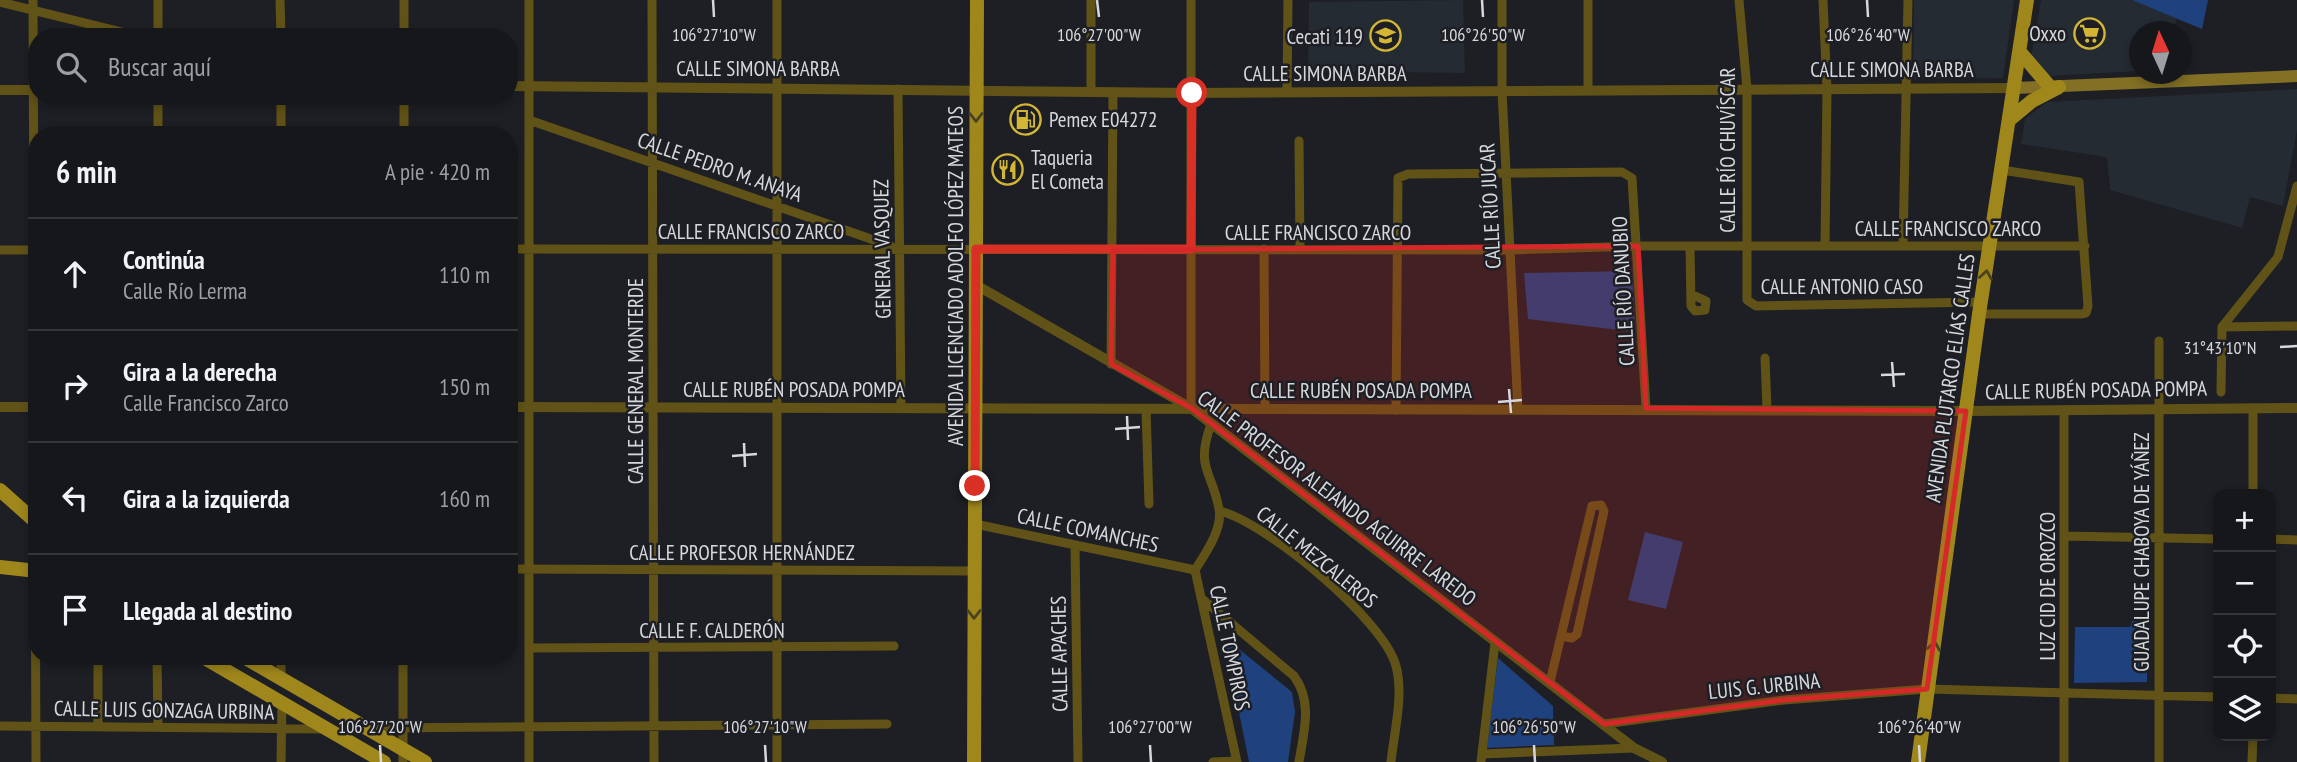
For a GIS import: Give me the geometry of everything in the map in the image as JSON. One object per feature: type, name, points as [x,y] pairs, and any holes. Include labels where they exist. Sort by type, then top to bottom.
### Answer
[{"type":"main road","name":"AVENIDA LICENCIADO ADOLFO LÓPEZ MATEOS","points":[[974,762],[977,0]]},
{"type":"main road","name":"AVENIDA PLUTARCO ELÍAS CALLES","points":[[1918,762],[1980,308],[2027,0]]},
{"type":"main road","points":[[2020,52],[2055,88]]},
{"type":"main road","points":[[2014,88],[2297,76]]},
{"type":"main road","points":[[2009,120],[2032,101],[2055,88]]},
{"type":"main road","points":[[0,490],[28,516]]},
{"type":"main road","points":[[0,567],[28,569]]},
{"type":"main road","points":[[217,665],[384,762]]},
{"type":"main road","points":[[257,665],[367,728],[403,756],[425,762]]},
{"type":"street","points":[[158,0],[158,28]]},
{"type":"street","points":[[280,0],[281,28]]},
{"type":"street","points":[[404,0],[404,28]]},
{"type":"street","points":[[529,0],[529,762]]},
{"type":"street","name":"CALLE GENERAL MONTERDE","points":[[652,0],[654,762]]},
{"type":"street","points":[[777,0],[777,762]]},
{"type":"street","points":[[1091,0],[1091,92]]},
{"type":"street","points":[[1191,0],[1191,408]]},
{"type":"street","points":[[1287,92],[1288,0]]},
{"type":"street","name":"CALLE RÍO JUCAR","points":[[1502,0],[1502,91],[1518,410]]},
{"type":"street","points":[[1588,0],[1588,90]]},
{"type":"street","name":"CALLE RÍO CHUVÍSCAR","points":[[1739,0],[1747,89],[1746,300]]},
{"type":"street","points":[[1823,0],[1827,89],[1825,245]]},
{"type":"street","points":[[1903,245],[1908,0]]},
{"type":"street","points":[[0,2],[33,5],[111,28]]},
{"type":"street","points":[[33,5],[34,28]]},
{"type":"street","name":"CALLE SIMONA BARBA","points":[[518,86],[1192,93],[2014,88]]},
{"type":"street","name":"GENERAL VASQUEZ","points":[[898,89],[901,408]]},
{"type":"street","points":[[0,90],[28,90]]},
{"type":"street","points":[[1111,364],[1113,92]]},
{"type":"street","points":[[35,105],[35,126]]},
{"type":"street","points":[[158,105],[158,126]]},
{"type":"street","points":[[281,105],[281,126]]},
{"type":"street","points":[[404,105],[404,126]]},
{"type":"street","name":"CALLE PEDRO M. ANAYA","points":[[530,120],[900,249]]},
{"type":"street","points":[[1299,141],[1300,249]]},
{"type":"street","points":[[2002,170],[2079,182],[2085,246]]},
{"type":"street","points":[[1396,410],[1396,250],[1400,176],[1506,173]]},
{"type":"street","name":"CALLE RÍO DANUBIO","points":[[1506,173],[1630,174],[1634,182],[1646,408]]},
{"type":"street","points":[[2221,392],[2222,327],[2278,257],[2297,186]]},
{"type":"street","name":"CALLE FRANCISCO ZARCO","points":[[518,249],[777,247],[1510,250],[1638,246],[2085,246]]},
{"type":"street","points":[[1690,246],[1691,295]]},
{"type":"street","name":"CALLE ANTONIO CASO","points":[[1746,300],[1756,306],[1980,308],[2086,313],[2088,306],[2085,246]]},
{"type":"street","points":[[1264,249],[1265,409]]},
{"type":"street","points":[[0,250],[28,250]]},
{"type":"street","name":"CALLE PROFESOR ALEJANDO AGUIRRE LAREDO","points":[[976,285],[1191,408],[1634,748],[1662,762]]},
{"type":"street","points":[[2222,327],[2297,326]]},
{"type":"street","name":"GUADALUPE CHABOYA DE YÁÑEZ","points":[[2159,341],[2159,762]]},
{"type":"street","points":[[1765,358],[1767,409]]},
{"type":"street","points":[[0,407],[28,407]]},
{"type":"street","name":"CALLE RUBÉN POSADA POMPA","points":[[518,407],[1396,410],[1646,408],[1966,411],[2297,408]]},
{"type":"street","points":[[2253,408],[2253,489]]},
{"type":"street","points":[[1146,409],[1149,504]]},
{"type":"street","name":"LUZ CID DE OROZCO","points":[[2064,410],[2064,762]]},
{"type":"street","points":[[1211,424],[1203,445],[1203,460],[1220,511]]},
{"type":"street","points":[[1550,682],[1592,506],[1601,505],[1604,511],[1577,634],[1572,638],[1561,636]]},
{"type":"street","name":"CALLE TOMPIROS","points":[[1220,511],[1209,547],[1195,570],[1236,761]]},
{"type":"street","name":"CALLE MEZCALEROS","points":[[1220,511],[1250,522],[1315,572],[1368,619],[1392,652],[1399,689],[1391,762]]},
{"type":"street","name":"CALLE COMANCHES","points":[[975,524],[1195,570]]},
{"type":"street","points":[[2064,536],[2213,539]]},
{"type":"street","points":[[2276,539],[2297,540]]},
{"type":"street","name":"CALLE APACHES","points":[[1075,545],[1078,762]]},
{"type":"street","points":[[1577,568],[1591,571]]},
{"type":"street","name":"CALLE PROFESOR HERNÁNDEZ","points":[[518,569],[975,570]]},
{"type":"street","points":[[1201,598],[1294,676],[1303,689],[1307,708],[1300,762]]},
{"type":"street","points":[[1495,643],[1481,758],[1634,748]]},
{"type":"street","name":"CALLE F. CALDERÓN","points":[[529,648],[894,646]]},
{"type":"street","points":[[36,665],[36,762]]},
{"type":"street","points":[[98,726],[99,665]]},
{"type":"street","points":[[157,665],[158,727]]},
{"type":"street","points":[[281,665],[281,679]]},
{"type":"street","points":[[403,665],[403,756]]},
{"type":"street","name":"LUIS G. URBINA","points":[[1604,724],[1784,700],[1927,689],[2213,697]]},
{"type":"street","points":[[2276,698],[2297,699]]},
{"type":"street","points":[[281,762],[282,703]]},
{"type":"street","points":[[367,728],[887,724]]},
{"type":"street","name":"CALLE LUIS GONZAGA URBINA","points":[[0,726],[327,729]]},
{"type":"street","points":[[2252,762],[2253,741]]},
{"type":"street","points":[[1213,762],[1236,761]]},
{"type":"highlighted area","points":[[1638,246],[1646,408],[1966,411],[1927,689],[1784,700],[1604,724],[1191,408],[1111,364],[1113,250]]},
{"type":"shaded area","name":"Cecati 119","points":[[1463,0],[1465,73],[1308,71],[1309,2]]},
{"type":"shaded area","points":[[1914,0],[2014,0],[2003,78],[1913,79]]},
{"type":"shaded area","points":[[2041,0],[2132,0],[2177,18],[2176,21],[2129,21],[2129,72],[2048,76],[2031,58]]},
{"type":"shaded area","points":[[2132,0],[2208,0],[2202,29],[2192,25],[2192,21],[2183,21]]},
{"type":"shaded area","points":[[2297,89],[2297,130],[2283,206],[2250,197],[2242,228],[2110,190],[2107,157],[2021,144],[2025,119],[2047,102]]},
{"type":"shaded area","points":[[1632,271],[1635,332],[1528,319],[1524,273]]},
{"type":"shaded area","points":[[1645,532],[1683,542],[1666,609],[1628,600]]},
{"type":"shaded area","points":[[2133,618],[2147,620],[2147,682],[2074,683],[2075,627],[2130,627]]},
{"type":"shaded area","points":[[1224,637],[1292,692],[1295,712],[1288,762],[1249,762]]},
{"type":"shaded area","points":[[1498,658],[1553,706],[1554,745],[1487,748]]},
{"type":"place","name":"Oxxo","points":[[2089,33]]},
{"type":"place","name":"Cecati 119","points":[[1386,36]]},
{"type":"place","name":"Pemex E04272","points":[[1026,119]]},
{"type":"place","name":"Taqueria El Cometa","points":[[1008,169]]},
{"type":"route","points":[[975,486],[976,249],[1191,249],[1192,93]]}]
